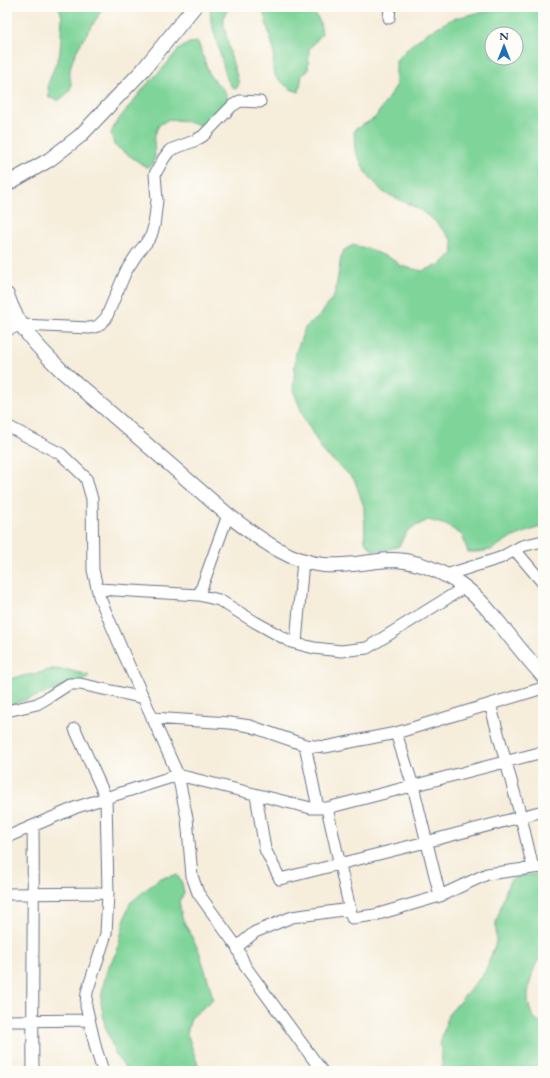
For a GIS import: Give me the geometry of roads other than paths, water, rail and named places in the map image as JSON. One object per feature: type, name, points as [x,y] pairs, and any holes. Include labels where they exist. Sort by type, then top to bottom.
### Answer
[{"type":"street","points":[[7,184],[50,160],[80,136],[143,70],[194,7]]},
{"type":"street","points":[[7,330],[21,325],[90,328],[98,326],[106,318],[126,271],[151,236],[155,221],[157,200],[155,174],[164,158],[170,150],[190,143],[203,136],[232,106],[240,101],[260,102]]},
{"type":"street","points":[[7,295],[21,325],[28,336],[62,371],[228,515],[283,552],[303,560],[325,565],[392,560],[402,561],[430,568],[456,580],[476,597],[491,613],[543,676]]},
{"type":"street","points":[[7,426],[61,454],[86,478],[92,499],[93,570],[99,596],[178,775],[187,818],[192,876],[198,893],[237,947],[245,966],[322,1071]]},
{"type":"street","points":[[199,595],[228,515]]},
{"type":"street","points":[[446,575],[500,558],[522,546],[543,541]]},
{"type":"street","points":[[515,550],[543,583]]},
{"type":"street","points":[[296,643],[303,560]]},
{"type":"street","points":[[98,589],[199,595],[220,600],[255,622],[292,642],[314,648],[341,651],[367,648],[464,587]]},
{"type":"street","points":[[7,711],[38,704],[69,684],[80,684],[144,698]]},
{"type":"street","points":[[152,718],[230,723],[250,726],[305,745],[325,747],[396,733],[543,688]]},
{"type":"street","points":[[305,745],[322,808],[340,864],[352,918],[375,915],[440,896],[487,874],[538,867],[521,817],[490,704]]},
{"type":"street","points":[[75,729],[106,798],[108,893],[106,934],[87,992],[86,1006],[102,1071]]},
{"type":"street","points":[[396,733],[413,786],[440,896]]},
{"type":"street","points":[[7,837],[77,807],[178,775],[311,808],[322,808],[543,752]]},
{"type":"street","points":[[256,794],[265,849],[280,879],[543,811]]},
{"type":"street","points":[[32,1071],[34,893],[33,826]]},
{"type":"street","points":[[7,894],[108,893]]},
{"type":"street","points":[[237,947],[255,932],[292,917],[350,909]]},
{"type":"street","points":[[7,1020],[89,1020]]}]
